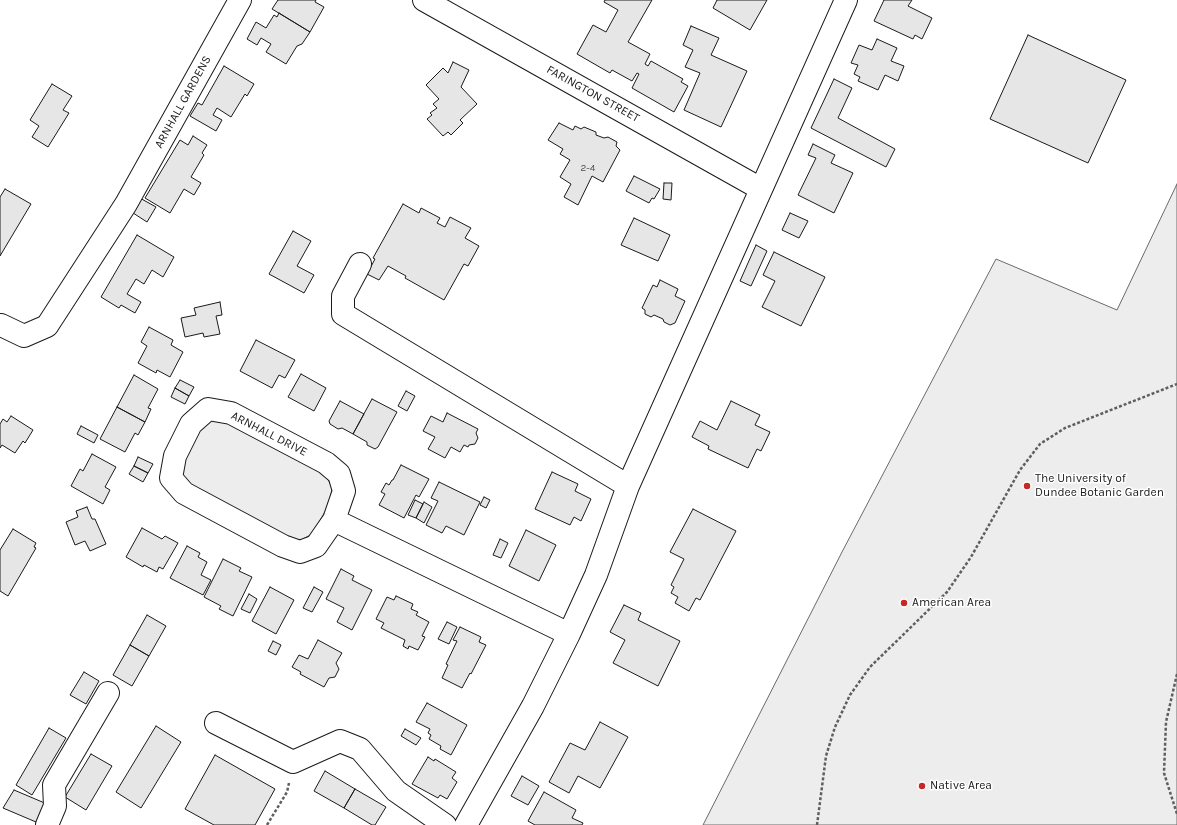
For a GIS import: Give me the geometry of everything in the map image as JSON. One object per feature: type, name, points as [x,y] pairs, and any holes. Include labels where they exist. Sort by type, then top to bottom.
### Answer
[{"type":"street","name":"ARNHALL GARDENS","points":[[1,325],[24,336],[47,326],[126,204],[240,0]]},
{"type":"street","name":"FARINGTON STREET","points":[[424,0],[761,189]]},
{"type":"street","points":[[466,825],[533,706],[596,575],[628,486],[846,0]]},
{"type":"street","points":[[360,264],[343,296],[343,314],[628,486]]},
{"type":"street","name":"ARNHALL DRIVE","points":[[208,409],[231,413],[326,463],[339,474],[344,491],[334,520],[316,546],[300,552],[283,546],[184,493],[171,478],[176,456],[191,424],[208,409]]},
{"type":"street","points":[[334,520],[568,634]]},
{"type":"street","points":[[47,825],[55,806],[54,785],[108,693]]},
{"type":"street","points":[[216,723],[293,762],[340,741],[360,750],[396,791],[445,825]]},
{"type":"path","points":[[817,825],[826,756],[835,727],[850,695],[870,667],[947,592],[971,557],[1020,470],[1040,444],[1065,428],[1177,384]]},
{"type":"path","points":[[1177,674],[1166,722],[1164,773],[1177,814]]},
{"type":"path","points":[[267,825],[287,792],[293,762]]},
{"type":"shaded area","name":"The University of Dundee Botanic Garden","points":[[1177,184],[1177,825],[703,825],[842,552],[996,259],[1117,310]]},
{"type":"shaded area","points":[[227,420],[325,474],[332,487],[330,503],[312,534],[301,540],[287,539],[189,487],[182,475],[183,461],[198,429],[210,421]]},
{"type":"building","points":[[278,0],[316,0],[315,2],[324,7],[310,32],[272,9]]},
{"type":"building","points":[[605,0],[652,0],[628,42],[650,54],[645,64],[648,66],[651,61],[683,79],[681,82],[688,86],[674,112],[632,88],[639,74],[637,73],[632,81],[612,70],[610,73],[577,54],[593,25],[606,32],[618,10],[604,2]]},
{"type":"building","points":[[717,0],[767,0],[750,30],[713,8]]},
{"type":"building","points":[[884,0],[912,0],[908,6],[932,18],[922,39],[915,35],[913,39],[874,21]]},
{"type":"building","points":[[279,13],[310,32],[302,44],[297,46],[286,64],[266,52],[271,44],[261,38],[257,45],[247,39],[256,22],[266,28],[274,15],[277,17]]},
{"type":"building","points":[[691,26],[719,38],[711,55],[747,71],[721,127],[684,110],[700,73],[685,67],[693,50],[683,45]]},
{"type":"building","points":[[1028,35],[1126,80],[1088,163],[990,119]]},
{"type":"building","points":[[877,39],[897,48],[891,61],[904,66],[898,81],[885,75],[878,90],[858,81],[860,77],[854,74],[858,65],[851,63],[859,45],[872,50]]},
{"type":"building","points":[[453,62],[469,70],[461,87],[477,104],[460,120],[463,123],[451,135],[448,132],[443,136],[427,119],[432,115],[430,113],[437,108],[433,104],[439,99],[426,85],[443,68],[448,73]]},
{"type":"building","points":[[224,66],[254,84],[247,96],[245,94],[231,117],[217,108],[213,115],[222,120],[216,131],[190,116],[198,103],[202,105]]},
{"type":"building","points":[[834,79],[852,88],[838,118],[895,149],[886,167],[811,128]]},
{"type":"building","points":[[52,84],[72,96],[63,110],[69,113],[48,147],[32,137],[39,126],[30,120]]},
{"type":"building","points":[[559,123],[573,130],[575,126],[581,129],[584,127],[596,132],[596,135],[604,138],[608,137],[617,142],[616,146],[620,150],[603,182],[592,176],[578,205],[564,197],[571,184],[560,177],[570,160],[560,154],[563,149],[548,140]]},
{"type":"building","points":[[193,136],[207,145],[202,153],[204,155],[191,177],[201,183],[194,195],[184,189],[170,213],[145,198],[180,140],[188,145]]},
{"type":"building","points":[[813,144],[835,155],[831,163],[853,173],[834,213],[798,195],[816,158],[808,155]]},
{"type":"building","points":[[634,176],[660,189],[654,199],[652,198],[649,203],[626,191]]},
{"type":"building","points":[[664,183],[672,183],[671,200],[663,199]]},
{"type":"building","points":[[5,189],[31,204],[0,256],[0,197]]},
{"type":"building","points":[[138,197],[156,207],[147,222],[130,211]]},
{"type":"building","points":[[403,204],[419,213],[421,208],[440,218],[437,223],[445,227],[450,217],[471,228],[465,238],[479,246],[468,266],[464,264],[444,300],[405,278],[406,276],[388,266],[379,280],[367,274],[375,259],[373,258]]},
{"type":"building","points":[[790,213],[808,221],[799,238],[782,230]]},
{"type":"building","points":[[634,218],[670,235],[658,261],[621,245]]},
{"type":"building","points":[[293,231],[311,241],[297,266],[314,275],[304,293],[269,274]]},
{"type":"building","points":[[137,235],[174,257],[163,277],[152,270],[144,284],[136,279],[127,294],[141,302],[135,313],[121,305],[119,308],[101,297]]},
{"type":"building","points":[[756,245],[767,251],[751,286],[740,281]]},
{"type":"building","points":[[774,252],[825,277],[801,326],[762,307],[775,281],[763,275]]},
{"type":"building","points":[[660,280],[678,289],[675,296],[685,301],[675,323],[670,325],[664,322],[663,319],[654,315],[651,317],[645,314],[645,310],[642,308],[653,285],[657,287]]},
{"type":"building","points":[[220,302],[222,315],[216,316],[220,334],[204,337],[203,333],[185,337],[181,318],[196,315],[194,308]]},
{"type":"building","points":[[149,327],[173,340],[171,345],[183,352],[170,377],[157,370],[156,373],[138,363],[147,346],[141,342]]},
{"type":"building","points":[[256,340],[295,360],[285,378],[279,375],[272,388],[240,371]]},
{"type":"building","points":[[301,374],[326,388],[314,411],[288,397]]},
{"type":"building","points":[[134,375],[158,389],[148,408],[151,409],[145,422],[117,407]]},
{"type":"building","points":[[180,380],[194,387],[189,396],[175,388]]},
{"type":"building","points":[[175,388],[189,396],[185,404],[171,397]]},
{"type":"building","points":[[406,391],[415,396],[407,411],[398,406]]},
{"type":"building","points":[[372,399],[397,412],[378,447],[375,449],[367,445],[367,442],[353,434]]},
{"type":"building","points":[[340,401],[364,414],[353,434],[342,428],[338,429],[330,424],[329,421]]},
{"type":"building","points":[[731,401],[760,415],[755,425],[770,432],[761,451],[757,449],[748,468],[708,449],[709,446],[692,437],[700,421],[717,430]]},
{"type":"building","points":[[117,407],[145,422],[138,435],[135,433],[125,452],[100,439]]},
{"type":"building","points":[[447,413],[478,429],[476,433],[478,438],[475,444],[469,445],[468,447],[464,445],[460,452],[451,447],[445,458],[428,449],[435,437],[423,431],[431,416],[443,422]]},
{"type":"building","points":[[11,416],[33,430],[25,443],[23,441],[15,453],[2,445],[0,448],[0,424],[3,419],[7,422]]},
{"type":"building","points":[[81,426],[98,435],[94,443],[77,434]]},
{"type":"building","points":[[92,454],[116,467],[105,487],[110,490],[103,504],[71,486],[80,469],[83,471]]},
{"type":"building","points":[[138,457],[153,464],[148,473],[134,466]]},
{"type":"building","points":[[401,465],[429,479],[419,497],[416,495],[404,518],[379,505],[385,494],[381,492],[386,483],[389,485],[393,480]]},
{"type":"building","points":[[134,466],[148,473],[143,482],[129,474]]},
{"type":"building","points":[[552,472],[578,484],[575,491],[591,499],[581,521],[574,517],[570,525],[535,509]]},
{"type":"building","points":[[439,482],[480,502],[464,535],[446,526],[442,533],[426,525],[438,501],[431,498]]},
{"type":"building","points":[[484,497],[490,500],[486,508],[480,505]]},
{"type":"building","points":[[415,500],[423,504],[416,518],[408,515]]},
{"type":"building","points":[[424,502],[432,507],[424,523],[416,518]]},
{"type":"building","points":[[87,507],[92,519],[95,519],[106,544],[90,551],[85,541],[75,545],[66,522],[78,517],[76,511]]},
{"type":"building","points":[[693,509],[736,531],[700,600],[696,598],[689,611],[675,603],[678,597],[671,593],[674,587],[671,585],[684,559],[670,552]]},
{"type":"building","points":[[142,528],[162,539],[165,536],[178,543],[163,569],[159,567],[157,572],[144,565],[143,567],[126,557]]},
{"type":"building","points":[[13,529],[36,543],[34,547],[36,548],[8,596],[0,591],[0,550]]},
{"type":"building","points":[[526,530],[556,545],[539,581],[509,566]]},
{"type":"building","points":[[500,539],[508,543],[501,558],[493,555]]},
{"type":"building","points":[[187,546],[200,553],[198,557],[207,562],[201,575],[211,580],[203,595],[170,578]]},
{"type":"building","points":[[223,559],[241,568],[239,571],[252,577],[233,616],[219,609],[221,606],[204,597]]},
{"type":"building","points":[[341,569],[354,576],[352,580],[372,590],[352,630],[337,622],[344,608],[326,599]]},
{"type":"building","points":[[270,587],[294,600],[276,634],[252,621]]},
{"type":"building","points":[[314,587],[323,592],[312,612],[303,608]]},
{"type":"building","points":[[249,594],[257,599],[250,613],[241,609]]},
{"type":"building","points":[[396,596],[413,604],[411,609],[418,612],[416,615],[429,622],[422,636],[425,637],[418,650],[409,646],[408,649],[403,646],[405,640],[381,628],[384,623],[376,619],[387,597],[394,600]]},
{"type":"building","points":[[624,605],[641,613],[638,620],[680,641],[658,686],[613,663],[625,640],[610,632]]},
{"type":"building","points":[[147,615],[166,626],[149,656],[130,645]]},
{"type":"building","points":[[447,622],[457,627],[449,644],[438,639]]},
{"type":"building","points":[[460,627],[481,637],[479,642],[486,645],[462,688],[442,678],[448,665],[446,664],[457,641],[453,640]]},
{"type":"building","points":[[318,640],[342,653],[336,663],[339,669],[335,677],[329,678],[324,687],[300,674],[301,672],[292,667],[299,655],[308,659]]},
{"type":"building","points":[[273,641],[281,645],[276,655],[268,651]]},
{"type":"building","points":[[130,645],[149,656],[132,686],[113,675]]},
{"type":"building","points":[[84,672],[99,681],[86,704],[70,695]]},
{"type":"building","points":[[427,703],[467,725],[451,755],[440,749],[441,746],[429,739],[431,735],[428,733],[430,729],[416,722]]},
{"type":"building","points":[[600,722],[628,737],[600,788],[578,776],[569,793],[549,782],[570,743],[585,750]]},
{"type":"building","points":[[156,726],[181,742],[141,808],[116,792]]},
{"type":"building","points":[[49,728],[66,738],[32,795],[16,785]]},
{"type":"building","points":[[405,729],[421,738],[416,745],[401,736]]},
{"type":"building","points":[[91,754],[112,766],[86,810],[65,797]]},
{"type":"building","points":[[215,755],[275,789],[255,825],[214,825],[185,809]]},
{"type":"building","points":[[428,757],[434,761],[435,759],[456,772],[452,778],[457,782],[447,799],[440,795],[438,798],[412,784]]},
{"type":"building","points":[[325,771],[355,789],[344,808],[314,791]]},
{"type":"building","points":[[522,776],[539,786],[528,805],[511,796]]},
{"type":"building","points":[[355,789],[386,807],[375,825],[372,825],[344,808]]},
{"type":"building","points":[[14,790],[47,804],[36,822],[3,808]]},
{"type":"building","points":[[544,792],[576,810],[572,818],[583,823],[582,825],[535,825],[528,821]]},
{"type":"place","name":"The University of Dundee Botanic Garden","points":[[1027,486]]},
{"type":"place","name":"American Area","points":[[904,603]]},
{"type":"place","name":"Native Area","points":[[922,786]]}]
